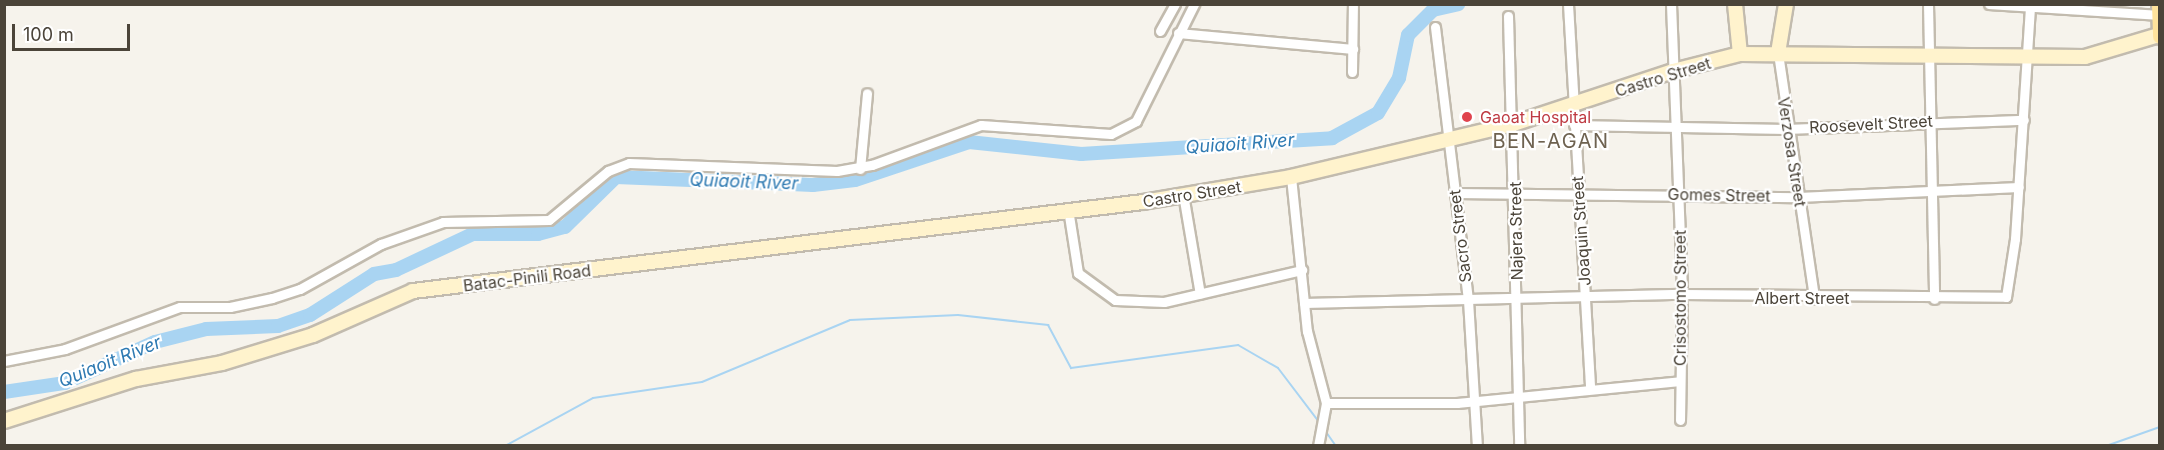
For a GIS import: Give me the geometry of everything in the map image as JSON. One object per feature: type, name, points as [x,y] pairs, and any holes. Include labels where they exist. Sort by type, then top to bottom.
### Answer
[{"type":"main road","points":[[1735,4],[1740,54]]},
{"type":"main road","name":"Verzosa Street","points":[[1778,53],[1786,4]]},
{"type":"main road","points":[[2159,12],[2159,36]]},
{"type":"main road","name":"Castro Street","points":[[1068,209],[1291,177],[1513,124],[1572,106],[1673,70],[1740,54],[2027,56],[2111,53],[2159,36]]},
{"type":"main road","name":"Batac-Pinili Road","points":[[4,421],[136,379],[222,363],[313,334],[413,291],[1068,209]]},
{"type":"street","points":[[1160,31],[1175,4]]},
{"type":"street","points":[[4,361],[64,349],[180,307],[230,307],[272,298],[300,289],[381,244],[443,222],[549,220],[608,171],[629,163],[860,168],[981,125],[1002,123],[1104,136],[1120,132],[1136,122],[1194,4]]},
{"type":"street","points":[[1352,72],[1353,4]]},
{"type":"street","name":"Joaquin Street","points":[[1568,4],[1572,106],[1580,193],[1590,386]]},
{"type":"street","name":"Crisostomo Street","points":[[1326,403],[1476,400],[1590,386],[1680,381],[1682,294],[1671,4]]},
{"type":"street","points":[[1928,4],[1927,55],[1934,298]]},
{"type":"street","points":[[1989,4],[2159,12]]},
{"type":"street","name":"Albert Street","points":[[1304,303],[1517,300],[1586,295],[1682,294],[1814,298],[1934,298],[2009,294],[2024,120],[2030,6]]},
{"type":"street","name":"Najera Street","points":[[1508,16],[1517,192],[1520,446]]},
{"type":"street","name":"Sacro Street","points":[[1435,27],[1445,140],[1456,193],[1468,300],[1476,400],[1477,446]]},
{"type":"street","points":[[1178,33],[1353,49]]},
{"type":"street","name":"Verzosa Street","points":[[1778,53],[1786,129],[1814,298]]},
{"type":"street","points":[[860,168],[867,93]]},
{"type":"street","name":"Roosevelt Street","points":[[1574,125],[1786,129],[1929,121],[2024,120]]},
{"type":"street","points":[[1291,177],[1304,303],[1326,403],[1318,446]]},
{"type":"street","name":"Gomes Street","points":[[1456,193],[1679,193],[1798,197],[1930,193],[2019,187]]},
{"type":"street","points":[[1184,194],[1200,294]]},
{"type":"street","points":[[1068,209],[1078,273],[1104,295],[1151,303],[1302,270]]},
{"type":"street","points":[[1680,381],[1680,420]]},
{"type":"waterway","name":"Quiaoit River","points":[[4,392],[65,383],[155,342],[206,329],[278,326],[310,315],[374,274],[396,270],[473,234],[538,234],[565,227],[616,177],[813,185],[855,180],[969,142],[1081,154],[1332,138],[1378,113],[1399,78],[1408,35],[1433,10],[1458,4]]},
{"type":"waterway","points":[[505,446],[593,398],[702,382],[850,320],[958,315],[1048,325],[1071,368],[1238,345],[1278,368],[1319,422]]},
{"type":"waterway","points":[[2106,446],[2160,427]]},
{"type":"waterway","points":[[1324,429],[1336,446]]},
{"type":"place","name":"Gaoat Hospital","points":[[1467,117]]},
{"type":"district","name":"BEN-AGAN","points":[[1551,141]]}]
